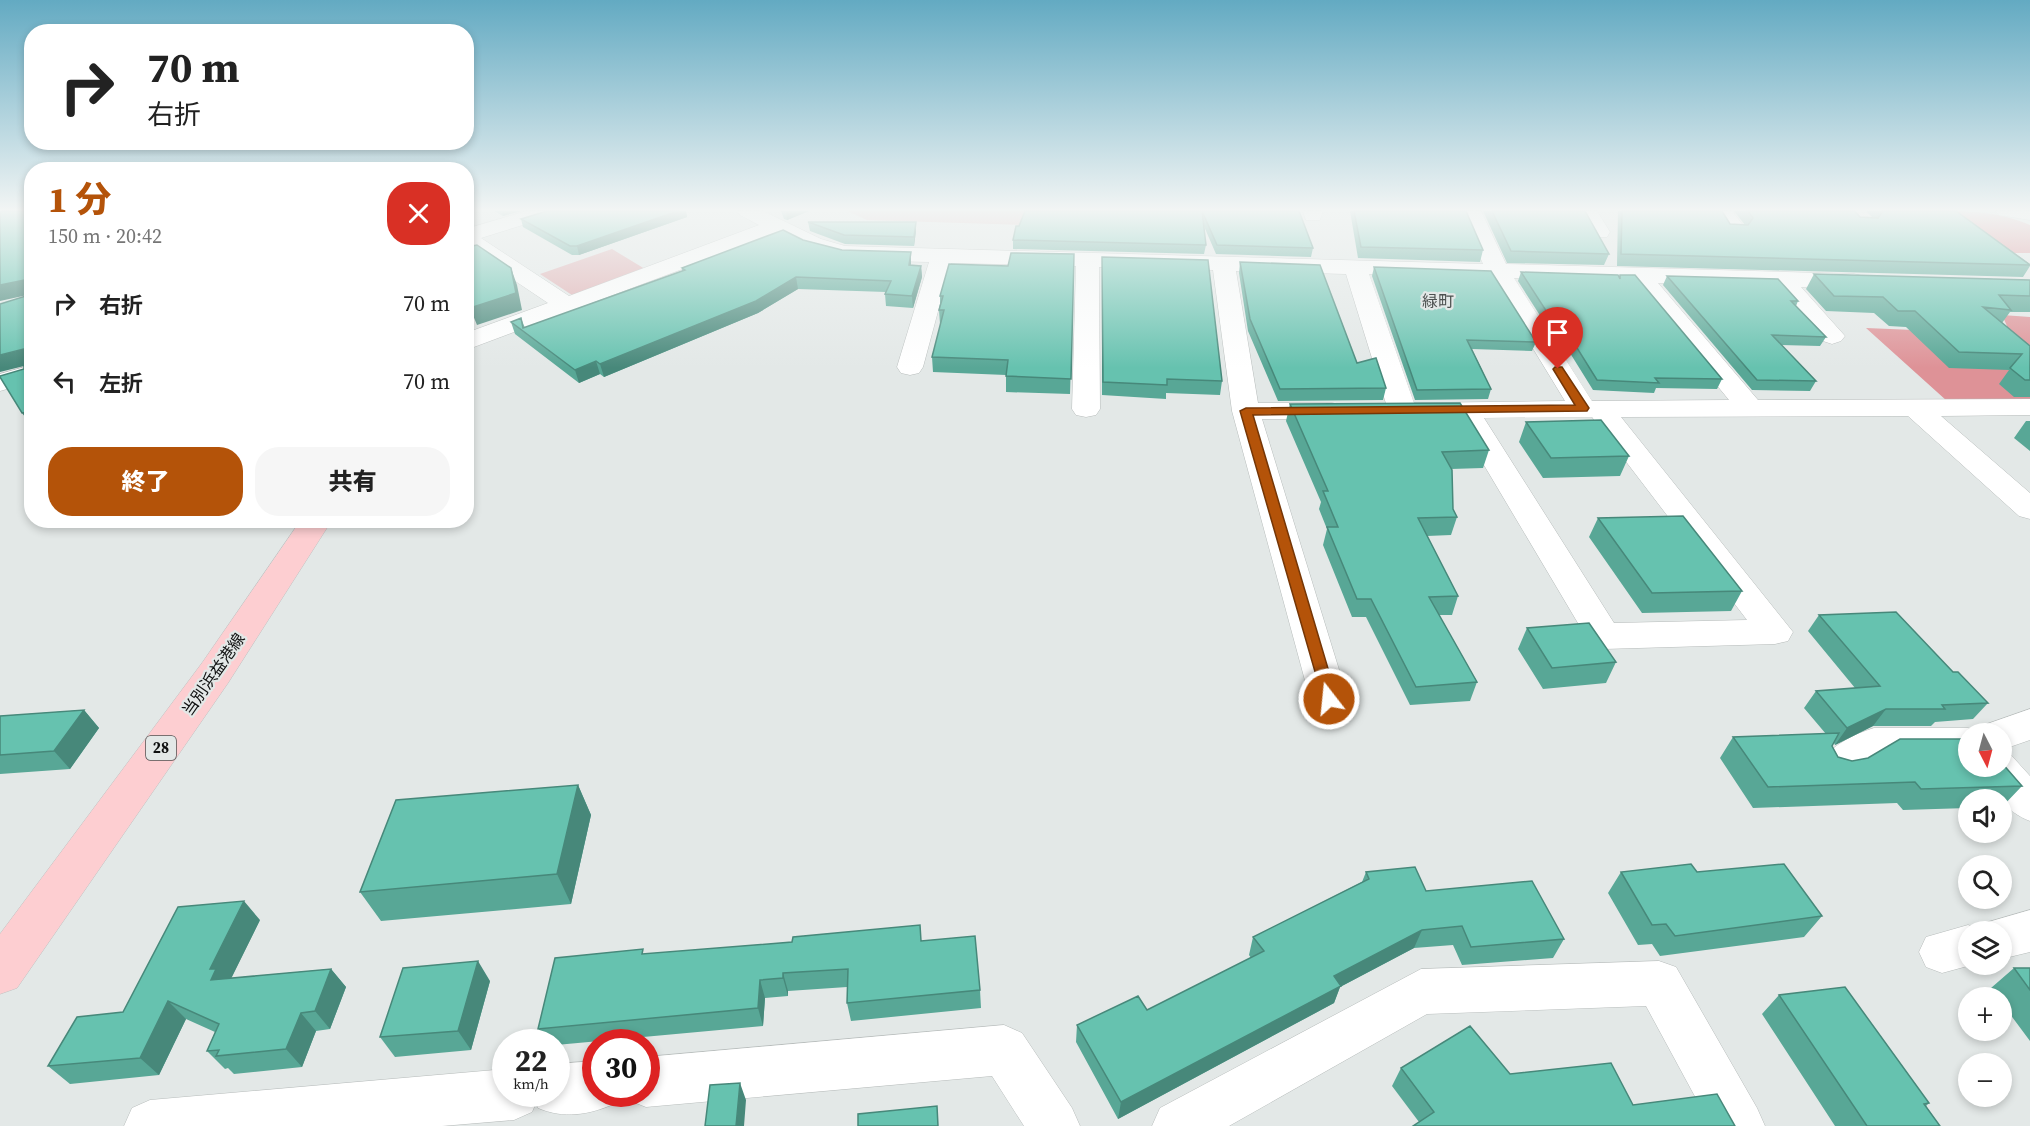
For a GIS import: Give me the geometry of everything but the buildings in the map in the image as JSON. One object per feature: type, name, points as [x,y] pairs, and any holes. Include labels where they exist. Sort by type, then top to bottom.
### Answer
[{"type":"main road","name":"当別浜益港線","points":[[0,972],[215,673],[312,528]]},
{"type":"street","points":[[505,264],[567,305]]},
{"type":"street","points":[[474,339],[678,264]]},
{"type":"street","points":[[910,367],[940,264]]},
{"type":"street","points":[[1086,408],[1088,264]]},
{"type":"street","points":[[1223,264],[1246,411],[1329,699]]},
{"type":"street","points":[[1247,264],[1876,282]]},
{"type":"street","points":[[1464,409],[1604,636],[1775,632],[1591,408],[1494,264]]},
{"type":"street","points":[[1355,266],[1378,410]]},
{"type":"street","points":[[1638,274],[1750,408]]},
{"type":"street","points":[[1782,279],[1832,336]]},
{"type":"street","points":[[0,383],[24,376]]},
{"type":"street","points":[[1914,407],[2030,509]]},
{"type":"street","points":[[1246,411],[2030,407]]},
{"type":"street","points":[[2012,731],[2030,724]]},
{"type":"street","points":[[1838,766],[1874,743],[1958,743]]},
{"type":"street","points":[[2007,777],[2030,804]]},
{"type":"street","points":[[2012,936],[2030,932]]},
{"type":"street","points":[[1178,1126],[1421,992],[1659,983],[1739,1126]]},
{"type":"street","points":[[660,1081],[1004,1050],[1054,1126]]},
{"type":"street","points":[[150,1126],[492,1096]]},
{"type":"shaded area","points":[[570,264],[636,264],[645,269],[572,295],[540,274]]},
{"type":"shaded area","points":[[2002,315],[2030,317],[2030,401],[1947,401],[1866,328],[1914,330],[2007,326]]},
{"type":"district","name":"緑町","points":[[1438,301]]},
{"type":"route","points":[[1329,699],[1246,411],[1583,408],[1558,369]]}]
